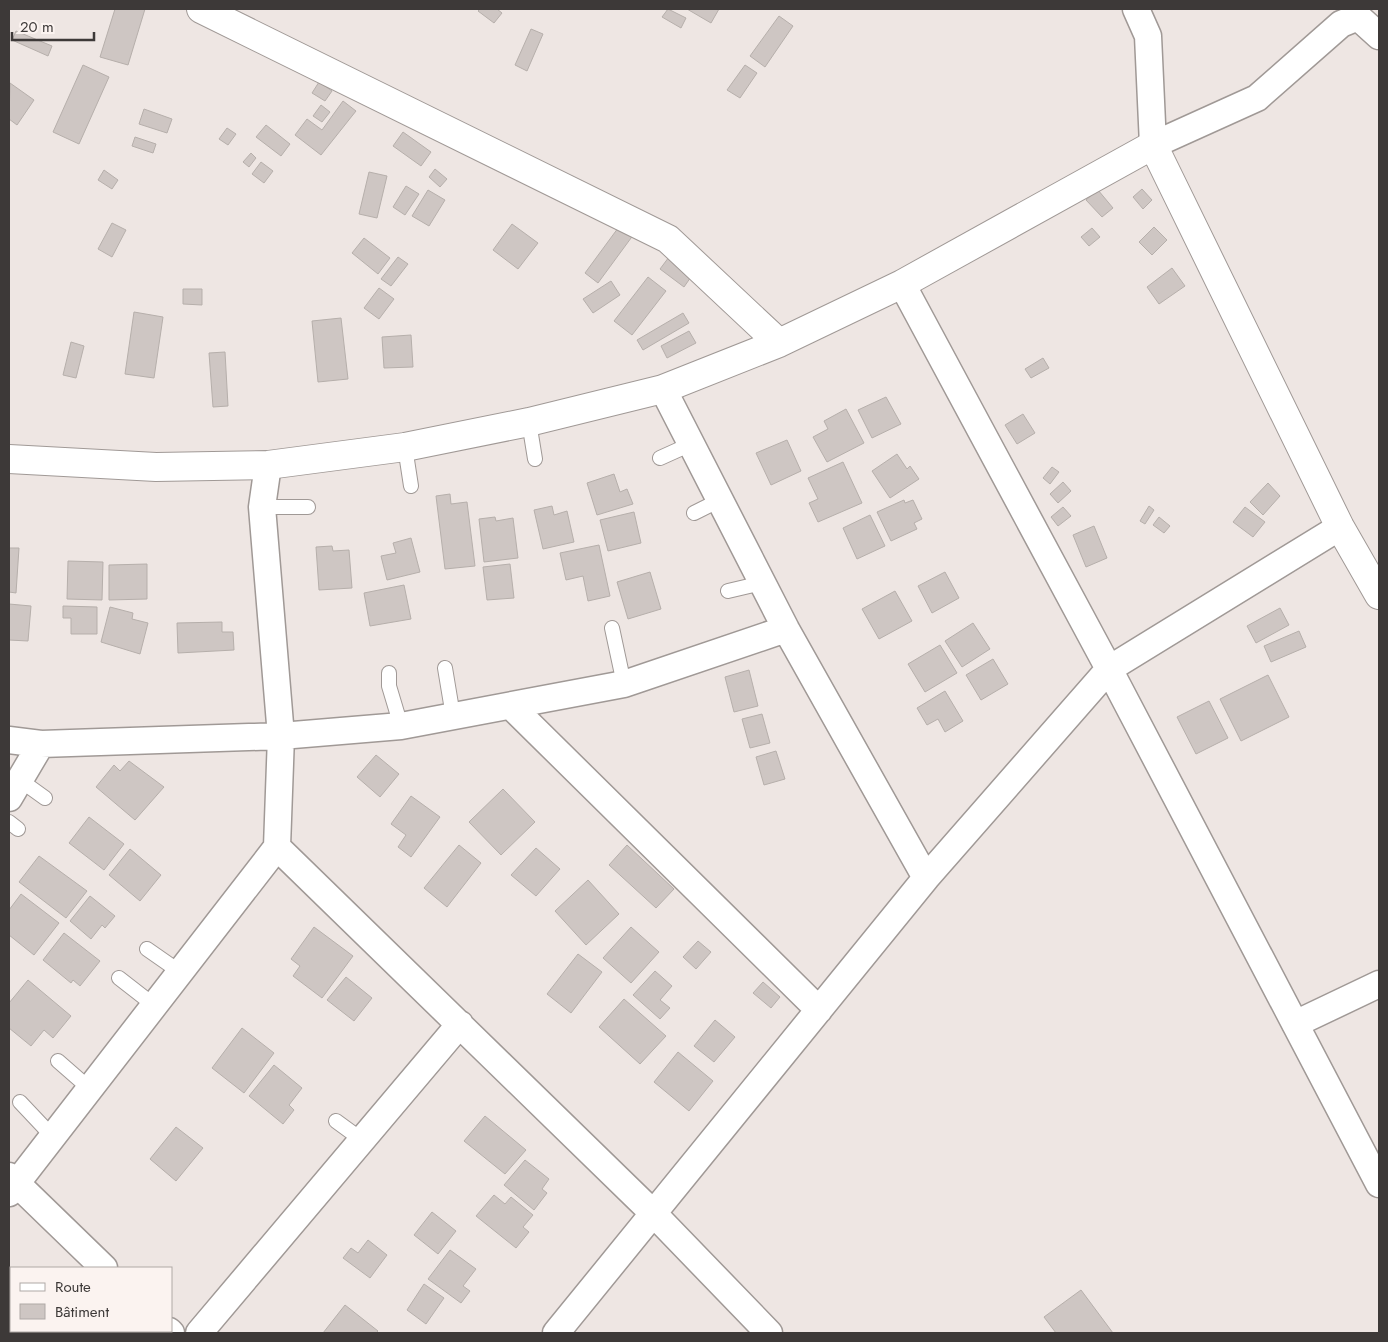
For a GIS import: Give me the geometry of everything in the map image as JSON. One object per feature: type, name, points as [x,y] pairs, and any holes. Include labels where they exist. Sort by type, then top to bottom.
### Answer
[{"type":"street","points":[[201,9],[668,239],[779,343]]},
{"type":"street","points":[[1136,9],[1148,36],[1153,144],[1340,527],[1379,595]]},
{"type":"street","points":[[9,459],[156,467],[268,465],[405,447],[529,422],[663,389],[779,343],[902,284],[1153,144],[1257,98],[1341,24],[1358,17],[1379,36]]},
{"type":"street","points":[[902,284],[1109,669],[1379,1184]]},
{"type":"street","points":[[663,389],[786,629],[926,878]]},
{"type":"street","points":[[103,1267],[11,1185],[53,1137],[277,847],[281,736],[262,507],[268,465]]},
{"type":"street","points":[[556,1333],[926,878],[1109,669],[1340,527]]},
{"type":"street","points":[[9,740],[41,744],[281,736],[401,726],[624,684],[786,629]]},
{"type":"street","points":[[511,706],[819,1010]]},
{"type":"street","points":[[15,789],[41,744]]},
{"type":"street","points":[[277,847],[653,1213],[769,1333]]},
{"type":"street","points":[[1295,1024],[1379,984]]},
{"type":"street","points":[[199,1333],[460,1024]]},
{"type":"lane","points":[[529,422],[535,458]]},
{"type":"lane","points":[[660,458],[691,444]]},
{"type":"lane","points":[[405,447],[411,486]]},
{"type":"lane","points":[[694,513],[720,500]]},
{"type":"lane","points":[[262,507],[308,507]]},
{"type":"lane","points":[[728,591],[762,583]]},
{"type":"lane","points":[[612,628],[624,684]]},
{"type":"lane","points":[[445,668],[453,716]]},
{"type":"lane","points":[[388,673],[389,686],[401,726]]},
{"type":"lane","points":[[15,789],[45,798]]},
{"type":"lane","points":[[147,949],[180,972]]},
{"type":"lane","points":[[119,978],[155,1006]]},
{"type":"lane","points":[[58,1060],[90,1089]]},
{"type":"lane","points":[[20,1102],[53,1137]]},
{"type":"lane","points":[[336,1121],[362,1140]]},
{"type":"building","points":[[115,9],[145,9],[128,65],[100,57]]},
{"type":"building","points":[[480,9],[497,9],[502,13],[494,23],[478,11]]},
{"type":"building","points":[[668,9],[686,18],[681,28],[662,17]]},
{"type":"building","points":[[687,9],[719,9],[711,23]]},
{"type":"building","points":[[779,16],[793,26],[765,67],[750,56]]},
{"type":"building","points":[[531,29],[543,34],[527,71],[515,65]]},
{"type":"building","points":[[16,31],[52,46],[48,56],[12,40]]},
{"type":"building","points":[[83,65],[109,77],[79,144],[53,132]]},
{"type":"building","points":[[745,65],[757,73],[740,98],[727,90]]},
{"type":"building","points":[[319,82],[332,91],[325,101],[312,93]]},
{"type":"building","points":[[10,83],[34,100],[17,125],[9,119]]},
{"type":"building","points":[[343,101],[356,111],[321,155],[295,135],[307,119],[322,130]]},
{"type":"building","points":[[321,105],[330,112],[322,122],[313,116]]},
{"type":"building","points":[[144,109],[172,119],[167,133],[139,124]]},
{"type":"building","points":[[266,125],[290,144],[281,156],[256,137]]},
{"type":"building","points":[[227,128],[236,134],[228,145],[219,139]]},
{"type":"building","points":[[403,132],[431,152],[421,166],[393,146]]},
{"type":"building","points":[[135,137],[156,144],[153,153],[132,146]]},
{"type":"building","points":[[251,153],[256,158],[249,167],[243,162]]},
{"type":"building","points":[[261,162],[273,171],[264,183],[252,174]]},
{"type":"building","points":[[435,169],[447,179],[440,187],[429,177]]},
{"type":"building","points":[[104,170],[118,180],[112,189],[98,180]]},
{"type":"building","points":[[369,172],[387,176],[377,218],[359,214]]},
{"type":"building","points":[[406,186],[419,194],[405,215],[393,207]]},
{"type":"building","points":[[1142,189],[1152,200],[1143,209],[1133,197]]},
{"type":"building","points":[[428,190],[445,200],[429,226],[412,216]]},
{"type":"building","points":[[1098,190],[1113,208],[1102,217],[1086,200]]},
{"type":"building","points":[[112,223],[126,230],[112,257],[98,249]]},
{"type":"building","points":[[512,224],[538,243],[518,269],[493,250]]},
{"type":"building","points":[[621,224],[634,234],[598,283],[585,273]]},
{"type":"building","points":[[1154,227],[1167,240],[1152,255],[1139,242]]},
{"type":"building","points":[[1092,228],[1100,237],[1089,246],[1081,237]]},
{"type":"building","points":[[364,238],[390,258],[378,274],[352,253]]},
{"type":"building","points":[[398,257],[408,264],[391,286],[381,279]]},
{"type":"building","points":[[669,257],[693,274],[684,287],[660,269]]},
{"type":"building","points":[[1172,268],[1185,286],[1159,304],[1147,287]]},
{"type":"building","points":[[648,277],[666,291],[632,335],[614,321]]},
{"type":"building","points":[[611,281],[620,295],[593,313],[583,299]]},
{"type":"building","points":[[379,288],[394,299],[379,319],[364,308]]},
{"type":"building","points":[[183,289],[202,289],[202,305],[183,304]]},
{"type":"building","points":[[134,312],[163,317],[154,378],[125,374]]},
{"type":"building","points":[[683,313],[689,323],[643,350],[637,340]]},
{"type":"building","points":[[341,318],[348,379],[318,382],[312,321]]},
{"type":"building","points":[[689,331],[696,343],[667,358],[661,346]]},
{"type":"building","points":[[411,335],[413,367],[384,368],[382,337]]},
{"type":"building","points":[[71,342],[84,346],[76,378],[63,375]]},
{"type":"building","points":[[225,352],[228,406],[213,407],[209,353]]},
{"type":"building","points":[[1043,358],[1049,368],[1031,378],[1025,369]]},
{"type":"building","points":[[886,397],[901,424],[872,438],[858,410]]},
{"type":"building","points":[[846,409],[864,443],[827,462],[813,437],[828,429],[824,421]]},
{"type":"building","points":[[1023,414],[1035,433],[1017,444],[1005,425]]},
{"type":"building","points":[[787,440],[801,471],[771,485],[756,453]]},
{"type":"building","points":[[897,454],[907,469],[910,466],[919,479],[890,498],[872,471]]},
{"type":"building","points":[[843,462],[862,503],[818,522],[809,503],[818,499],[808,478]]},
{"type":"building","points":[[1052,467],[1059,472],[1050,484],[1043,478]]},
{"type":"building","points":[[614,474],[620,492],[627,489],[633,504],[597,515],[587,483]]},
{"type":"building","points":[[1063,482],[1071,491],[1058,503],[1050,494]]},
{"type":"building","points":[[1268,483],[1280,496],[1263,515],[1250,502]]},
{"type":"building","points":[[450,494],[451,504],[467,502],[475,566],[445,569],[436,496]]},
{"type":"building","points":[[904,500],[905,503],[913,500],[922,519],[914,523],[917,529],[891,541],[877,512]]},
{"type":"building","points":[[552,506],[554,515],[567,511],[574,542],[543,549],[534,510]]},
{"type":"building","points":[[1149,506],[1154,510],[1145,524],[1140,521]]},
{"type":"building","points":[[1063,507],[1071,516],[1058,526],[1051,517]]},
{"type":"building","points":[[1245,507],[1265,522],[1253,537],[1233,522]]},
{"type":"building","points":[[634,512],[641,543],[608,551],[600,520]]},
{"type":"building","points":[[870,515],[885,546],[857,559],[843,528]]},
{"type":"building","points":[[495,517],[496,521],[513,518],[518,558],[484,562],[479,519]]},
{"type":"building","points":[[1159,517],[1170,526],[1164,533],[1153,525]]},
{"type":"building","points":[[1094,526],[1107,558],[1086,567],[1073,535]]},
{"type":"building","points":[[411,538],[420,572],[387,580],[381,556],[396,553],[393,543]]},
{"type":"building","points":[[599,545],[610,596],[588,601],[583,576],[566,580],[560,553]]},
{"type":"building","points":[[332,546],[333,551],[349,550],[352,588],[319,590],[316,547]]},
{"type":"building","points":[[9,548],[19,548],[16,593],[9,592]]},
{"type":"building","points":[[68,561],[103,562],[102,600],[67,599]]},
{"type":"building","points":[[147,564],[147,599],[109,600],[109,565]]},
{"type":"building","points":[[510,564],[514,598],[487,600],[483,567]]},
{"type":"building","points":[[650,572],[661,609],[628,619],[617,582]]},
{"type":"building","points":[[945,572],[959,598],[932,613],[918,586]]},
{"type":"building","points":[[404,585],[411,619],[370,626],[364,593]]},
{"type":"building","points":[[895,591],[912,621],[879,639],[862,609]]},
{"type":"building","points":[[9,604],[31,606],[28,641],[9,640]]},
{"type":"building","points":[[63,606],[97,607],[97,634],[71,634],[71,618],[63,618]]},
{"type":"building","points":[[110,607],[133,613],[132,619],[148,623],[140,654],[101,642]]},
{"type":"building","points":[[1280,608],[1289,625],[1256,643],[1247,626]]},
{"type":"building","points":[[222,622],[222,632],[233,632],[234,650],[178,653],[177,623]]},
{"type":"building","points":[[973,623],[990,649],[962,667],[945,641]]},
{"type":"building","points":[[1299,631],[1306,647],[1271,662],[1264,646]]},
{"type":"building","points":[[940,645],[957,673],[925,692],[908,664]]},
{"type":"building","points":[[993,659],[1008,684],[981,700],[966,675]]},
{"type":"building","points":[[749,670],[758,706],[734,712],[725,677]]},
{"type":"building","points":[[1268,675],[1289,717],[1241,741],[1220,699]]},
{"type":"building","points":[[945,691],[963,721],[945,732],[938,719],[927,725],[917,708]]},
{"type":"building","points":[[1209,701],[1228,738],[1196,754],[1177,717]]},
{"type":"building","points":[[762,714],[770,743],[750,748],[742,719]]},
{"type":"building","points":[[776,751],[785,779],[764,785],[756,757]]},
{"type":"building","points":[[376,755],[399,774],[380,797],[357,777]]},
{"type":"building","points":[[129,761],[164,787],[135,820],[96,787],[114,765],[120,771]]},
{"type":"building","points":[[503,789],[535,822],[501,855],[469,822]]},
{"type":"building","points":[[411,796],[440,817],[411,857],[398,847],[406,835],[391,824]]},
{"type":"building","points":[[89,817],[124,844],[104,870],[69,843]]},
{"type":"building","points":[[459,845],[481,863],[447,907],[424,888]]},
{"type":"building","points":[[627,845],[674,889],[656,908],[609,865]]},
{"type":"building","points":[[536,848],[560,869],[536,896],[511,875]]},
{"type":"building","points":[[130,849],[161,875],[140,901],[109,875]]},
{"type":"building","points":[[39,856],[87,891],[66,918],[19,882]]},
{"type":"building","points":[[588,880],[619,914],[586,945],[555,911]]},
{"type":"building","points":[[21,894],[59,923],[34,955],[9,935],[9,910]]},
{"type":"building","points":[[90,896],[115,916],[105,928],[102,925],[91,939],[70,921]]},
{"type":"building","points":[[314,927],[353,956],[322,998],[293,976],[300,966],[291,959]]},
{"type":"building","points":[[631,927],[659,952],[631,983],[603,958]]},
{"type":"building","points":[[64,933],[100,961],[80,986],[73,980],[71,983],[43,960]]},
{"type":"building","points":[[698,941],[711,952],[696,969],[683,957]]},
{"type":"building","points":[[578,954],[602,972],[571,1013],[547,994]]},
{"type":"building","points":[[655,971],[672,986],[660,1000],[670,1008],[660,1019],[633,995]]},
{"type":"building","points":[[346,977],[372,998],[354,1021],[327,1000]]},
{"type":"building","points":[[28,980],[71,1016],[53,1038],[44,1030],[31,1046],[9,1028],[9,1003]]},
{"type":"building","points":[[763,982],[780,997],[771,1008],[753,993]]},
{"type":"building","points":[[624,999],[666,1036],[640,1064],[599,1027]]},
{"type":"building","points":[[715,1020],[735,1037],[714,1062],[694,1046]]},
{"type":"building","points":[[242,1028],[274,1053],[244,1093],[212,1068]]},
{"type":"building","points":[[678,1052],[713,1081],[689,1111],[654,1082]]},
{"type":"building","points":[[274,1065],[302,1088],[289,1105],[294,1110],[283,1124],[249,1096]]},
{"type":"building","points":[[485,1116],[526,1150],[505,1174],[464,1141]]},
{"type":"building","points":[[176,1127],[203,1148],[176,1181],[150,1159]]},
{"type":"building","points":[[525,1160],[549,1179],[542,1189],[547,1193],[534,1210],[504,1185]]},
{"type":"building","points":[[494,1195],[505,1204],[511,1197],[533,1215],[523,1227],[529,1232],[516,1248],[476,1216]]},
{"type":"building","points":[[432,1212],[456,1231],[438,1254],[414,1235]]},
{"type":"building","points":[[368,1240],[387,1255],[370,1278],[343,1258],[351,1248],[358,1253]]},
{"type":"building","points":[[450,1250],[476,1269],[463,1286],[470,1291],[461,1303],[428,1279]]},
{"type":"building","points":[[9,1282],[10,1332],[9,1333]]},
{"type":"building","points":[[424,1284],[444,1298],[426,1324],[407,1310]]},
{"type":"building","points":[[1081,1290],[1113,1333],[1056,1333],[1044,1317]]},
{"type":"building","points":[[345,1305],[378,1331],[376,1333],[323,1333]]}]
